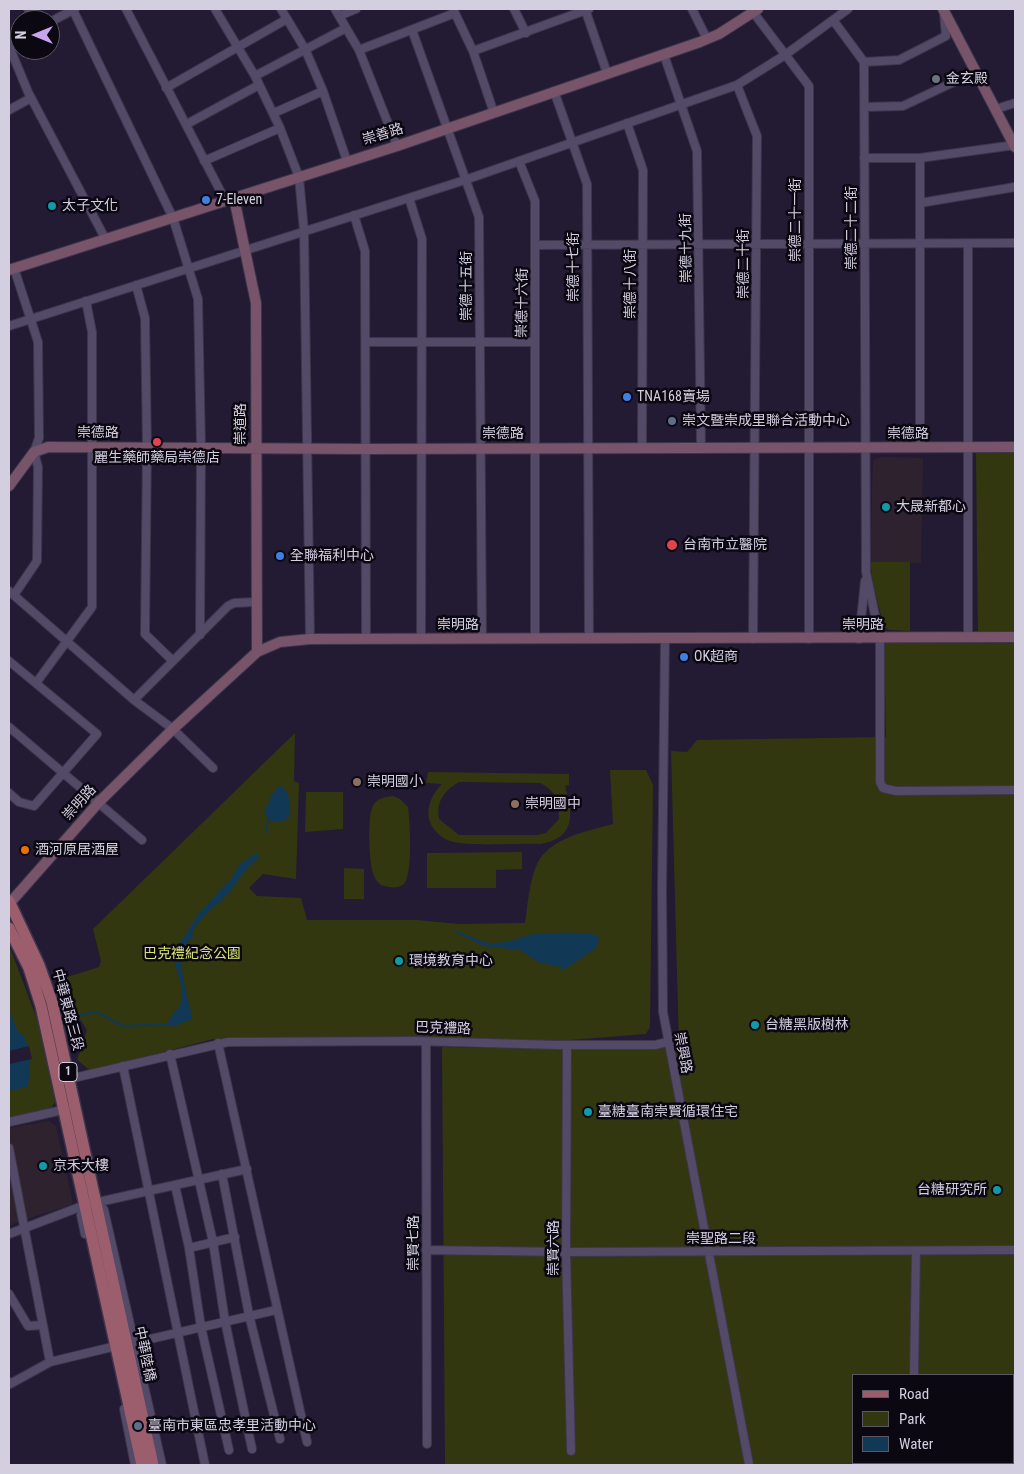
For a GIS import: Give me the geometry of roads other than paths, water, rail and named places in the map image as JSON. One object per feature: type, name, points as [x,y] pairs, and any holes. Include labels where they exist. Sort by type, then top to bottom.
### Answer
[{"type":"main road","name":"中華東路三段","points":[[9,903],[44,979],[64,1080],[64,1110],[91,1203]]},
{"type":"main road","name":"中華東路三段","points":[[9,928],[34,984],[64,1080],[76,1107],[91,1203],[101,1251]]},
{"type":"main road","name":"中華陸橋","points":[[101,1251],[142,1465]]},
{"type":"main road","name":"中華陸橋","points":[[101,1251],[153,1465]]},
{"type":"street","points":[[60,17],[74,9],[173,218],[198,299],[201,447],[200,635]]},
{"type":"street","points":[[126,9],[204,160],[229,199]]},
{"type":"street","points":[[215,9],[239,47],[274,113],[299,177],[304,231],[310,639]]},
{"type":"street","points":[[281,9],[305,49],[323,91],[347,161]]},
{"type":"street","points":[[356,9],[337,12],[358,50],[398,146]]},
{"type":"street","points":[[514,9],[526,33]]},
{"type":"street","points":[[473,51],[587,9],[607,73]]},
{"type":"street","points":[[692,9],[707,39]]},
{"type":"street","points":[[9,326],[465,180],[737,85],[785,55],[848,9]]},
{"type":"street","points":[[833,20],[864,62],[900,60],[946,36],[943,9]]},
{"type":"street","points":[[864,158],[920,158],[1015,146],[943,9]]},
{"type":"street","name":"崇善路","points":[[11,269],[398,146],[554,91],[664,55],[719,34],[756,10]]},
{"type":"street","name":"崇德二十一街","points":[[756,10],[785,55],[809,86],[809,639]]},
{"type":"street","points":[[358,50],[412,30],[454,11],[473,51],[494,113]]},
{"type":"street","points":[[166,88],[287,19]]},
{"type":"street","points":[[255,76],[346,28]]},
{"type":"street","name":"崇德十五街","points":[[412,30],[479,217],[482,639]]},
{"type":"street","points":[[9,45],[31,98],[106,240]]},
{"type":"street","name":"崇德十九街","points":[[664,55],[697,151],[700,245],[701,447]]},
{"type":"street","name":"崇德二十二街","points":[[864,62],[864,447],[866,572]]},
{"type":"street","points":[[864,107],[903,106],[975,72]]},
{"type":"street","points":[[187,124],[259,84]]},
{"type":"street","name":"崇德二十街","points":[[737,85],[756,136],[757,245],[753,639]]},
{"type":"street","points":[[274,113],[323,91]]},
{"type":"street","name":"崇德十七街","points":[[554,91],[587,184],[589,638]]},
{"type":"street","points":[[9,110],[31,98]]},
{"type":"street","points":[[996,109],[1015,103]]},
{"type":"street","name":"崇德十八街","points":[[627,123],[643,170],[642,447]]},
{"type":"street","points":[[204,160],[280,128]]},
{"type":"street","points":[[920,158],[920,448]]},
{"type":"street","name":"崇德十六街","points":[[519,161],[535,201],[535,638]]},
{"type":"street","points":[[920,203],[1015,188]]},
{"type":"street","points":[[409,198],[422,239],[421,639]]},
{"type":"street","name":"崇道路","points":[[229,199],[246,250],[256,303],[255,602],[257,652]]},
{"type":"street","points":[[354,215],[365,251],[366,639]]},
{"type":"street","points":[[536,245],[1015,243]]},
{"type":"street","points":[[968,244],[968,638]]},
{"type":"street","points":[[9,486],[34,452],[39,438],[38,342],[11,269]]},
{"type":"street","points":[[136,285],[145,318],[147,447],[145,634],[173,661]]},
{"type":"street","points":[[36,683],[92,607],[94,447],[92,332],[86,301]]},
{"type":"street","points":[[366,342],[535,342]]},
{"type":"street","name":"崇德路","points":[[34,452],[48,447],[420,449],[1015,447]]},
{"type":"street","points":[[34,452],[38,467],[37,561],[11,593],[134,700],[173,729],[213,768]]},
{"type":"street","points":[[866,572],[880,639],[879,777],[883,788],[896,791],[1015,790]]},
{"type":"street","points":[[859,639],[866,572]]},
{"type":"street","points":[[134,700],[231,604],[255,602]]},
{"type":"street","name":"崇明路","points":[[9,903],[99,802],[173,729],[257,652],[280,642],[310,639],[880,639],[1015,637]]},
{"type":"street","name":"崇興路","points":[[665,639],[663,1012],[667,1042],[749,1464]]},
{"type":"street","points":[[9,661],[97,734],[34,806],[19,802],[9,793]]},
{"type":"street","points":[[9,727],[142,840]]},
{"type":"street","name":"巴克禮路","points":[[64,1080],[218,1043],[426,1042],[655,1045],[667,1042]]},
{"type":"street","name":"崇賢七路","points":[[426,1042],[427,1444]]},
{"type":"street","points":[[218,1043],[247,1169],[276,1310],[307,1442]]},
{"type":"street","name":"崇賢六路","points":[[567,1045],[566,1252],[571,1451]]},
{"type":"street","points":[[170,1054],[212,1242],[225,1321],[252,1449]]},
{"type":"street","points":[[123,1066],[205,1465]]},
{"type":"street","points":[[9,1122],[76,1107]]},
{"type":"street","points":[[9,1148],[26,1226],[50,1362]]},
{"type":"street","points":[[9,1234],[91,1203],[247,1169]]},
{"type":"street","points":[[222,1174],[249,1315],[280,1439]]},
{"type":"street","points":[[175,1185],[201,1327],[230,1450]]},
{"type":"street","points":[[91,1203],[104,1210],[162,1465]]},
{"type":"street","points":[[91,1203],[81,1215],[112,1347],[135,1465]]},
{"type":"street","points":[[188,1248],[235,1237]]},
{"type":"street","name":"崇聖路二段","points":[[426,1250],[566,1252],[1015,1250]]},
{"type":"street","points":[[914,1374],[916,1251]]},
{"type":"street","points":[[9,1294],[28,1326],[42,1325]]},
{"type":"street","points":[[133,1343],[276,1310]]},
{"type":"street","points":[[9,1383],[50,1362],[112,1347]]},
{"type":"water","points":[[280,785],[288,795],[290,817],[281,822],[272,822],[264,813],[272,794]]},
{"type":"water","points":[[256,853],[260,857],[245,871],[227,895],[199,922],[192,933],[194,938],[186,943],[182,963],[192,1019],[172,1027],[168,1022],[182,999],[181,986],[173,954],[199,913],[230,880],[240,864]]},
{"type":"water","points":[[451,930],[489,943],[505,942],[529,935],[553,933],[593,934],[598,936],[599,940],[595,949],[562,971],[562,967],[540,963],[520,950],[483,946]]},
{"type":"water","points":[[9,1010],[18,1032],[25,1037],[30,1056],[30,1075],[27,1087],[9,1091]]},
{"type":"waterway","points":[[266,833],[268,819]]},
{"type":"waterway","points":[[77,1016],[97,1012],[123,1026],[170,1024]]},
{"type":"place","name":"金玄殿","points":[[936,79]]},
{"type":"place","name":"7-Eleven","points":[[206,200]]},
{"type":"place","name":"太子文化","points":[[52,206]]},
{"type":"place","name":"TNA168賣場","points":[[627,397]]},
{"type":"place","name":"崇文暨崇成里聯合活動中心","points":[[672,421]]},
{"type":"place","name":"麗生藥師藥局崇德店","points":[[157,442]]},
{"type":"place","name":"大晟新都心","points":[[886,507]]},
{"type":"place","name":"台南市立醫院","points":[[672,545]]},
{"type":"place","name":"全聯福利中心","points":[[280,556]]},
{"type":"place","name":"OK超商","points":[[684,657]]},
{"type":"place","name":"崇明國小","points":[[357,782]]},
{"type":"place","name":"崇明國中","points":[[515,804]]},
{"type":"place","name":"酒河原居酒屋","points":[[25,850]]},
{"type":"place","name":"環境教育中心","points":[[399,961]]},
{"type":"place","name":"台糖黑版樹林","points":[[755,1025]]},
{"type":"place","name":"臺糖臺南崇賢循環住宅","points":[[588,1112]]},
{"type":"place","name":"京禾大樓","points":[[43,1166]]},
{"type":"place","name":"台糖研究所","points":[[997,1190]]},
{"type":"place","name":"臺南市東區忠孝里活動中心","points":[[138,1426]]},
{"type":"park label","name":"巴克禮紀念公園","points":[[192,954]]}]
